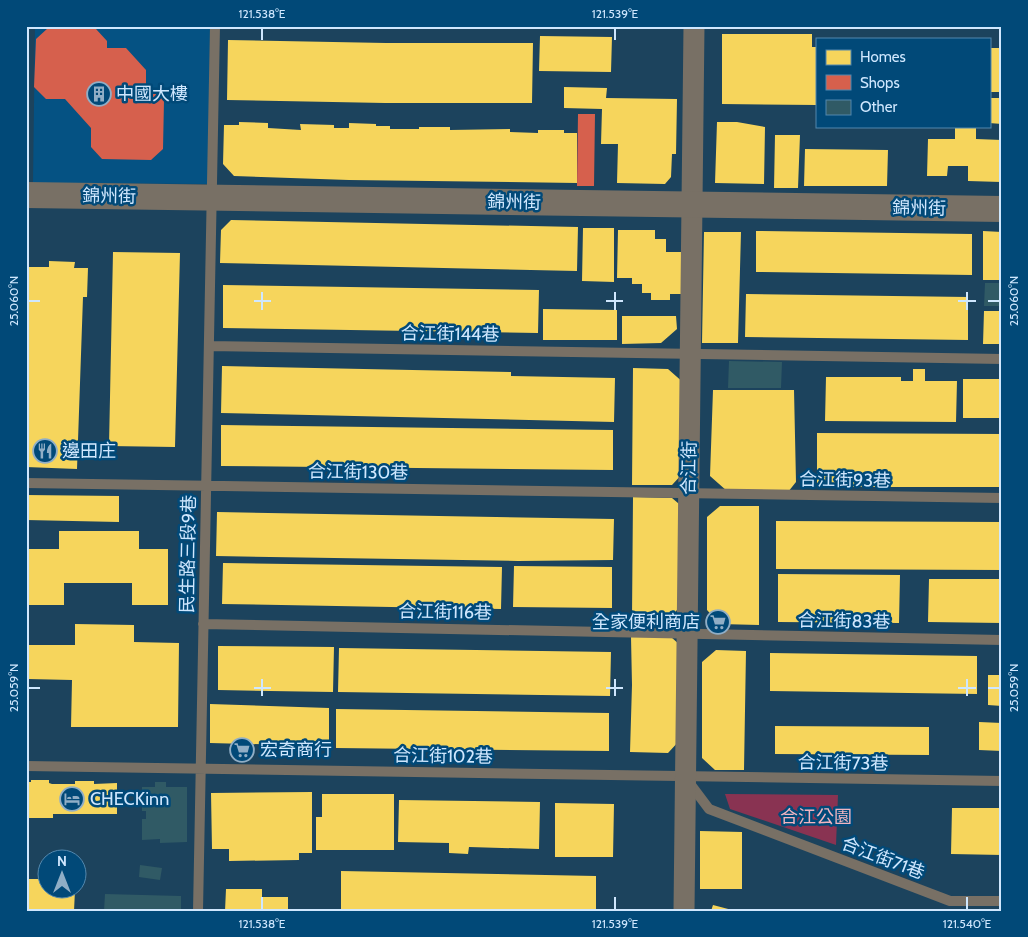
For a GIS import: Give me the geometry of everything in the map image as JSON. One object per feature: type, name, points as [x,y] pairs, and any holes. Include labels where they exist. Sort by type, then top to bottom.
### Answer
[{"type":"street","name":"合江街","points":[[684,911],[694,26]]},
{"type":"street","name":"錦州街","points":[[26,195],[1002,209]]},
{"type":"lane","name":"民生路三段9巷","points":[[198,911],[215,26]]},
{"type":"lane","name":"合江街144巷","points":[[209,346],[1002,359]]},
{"type":"lane","name":"合江街130巷","points":[[26,483],[688,494]]},
{"type":"lane","name":"合江街93巷","points":[[688,494],[1002,498]]},
{"type":"lane","name":"合江街116巷","points":[[203,624],[686,634]]},
{"type":"lane","name":"合江街83巷","points":[[686,634],[1002,640]]},
{"type":"lane","name":"合江街102巷","points":[[26,766],[685,776]]},
{"type":"lane","name":"合江街73巷","points":[[685,776],[1002,782]]},
{"type":"lane","name":"合江街71巷","points":[[685,776],[709,809],[950,901],[1002,901]]},
{"type":"shaded area","points":[[35,26],[210,26],[209,184],[33,183]]},
{"type":"green space","name":"合江公園","points":[[725,794],[838,795],[836,845],[730,809]]},
{"type":"building: Homes","points":[[722,34],[812,34],[812,47],[816,47],[816,105],[722,104]]},
{"type":"building: Homes","points":[[540,36],[612,37],[611,72],[539,71]]},
{"type":"building: Homes","points":[[228,40],[533,43],[532,103],[227,100]]},
{"type":"building: Homes","points":[[990,48],[1002,48],[1002,92],[990,92]]},
{"type":"building: Homes","points":[[564,87],[607,88],[606,98],[677,99],[676,154],[672,154],[671,177],[665,184],[617,183],[618,144],[601,144],[602,109],[564,108]]},
{"type":"building: Homes","points":[[990,98],[1002,98],[1002,124],[990,123]]},
{"type":"building: Homes","points":[[239,122],[268,123],[268,128],[301,130],[300,124],[334,125],[334,128],[349,128],[349,123],[390,126],[390,129],[450,127],[450,130],[510,129],[510,132],[538,133],[538,130],[564,130],[564,133],[577,133],[577,183],[349,180],[234,176],[223,164],[224,125],[239,125]]},
{"type":"building: Homes","points":[[717,122],[737,122],[765,127],[764,184],[715,183]]},
{"type":"building: Homes","points":[[955,128],[976,128],[976,139],[1002,140],[1001,182],[968,181],[968,166],[948,166],[947,176],[927,176],[928,139],[955,139]]},
{"type":"building: Homes","points":[[775,135],[800,135],[798,188],[774,188]]},
{"type":"building: Homes","points":[[805,149],[888,150],[887,186],[804,186]]},
{"type":"building: Homes","points":[[231,220],[578,227],[577,271],[220,263],[221,230]]},
{"type":"building: Homes","points":[[583,228],[614,228],[614,282],[582,281]]},
{"type":"building: Homes","points":[[618,230],[655,230],[655,239],[666,239],[666,252],[687,252],[687,294],[670,294],[670,300],[651,300],[651,293],[642,293],[642,284],[632,284],[632,278],[617,278]]},
{"type":"building: Homes","points":[[756,231],[972,234],[972,275],[756,272]]},
{"type":"building: Homes","points":[[983,231],[1002,232],[1002,280],[983,280]]},
{"type":"building: Homes","points":[[704,232],[741,232],[738,343],[702,343]]},
{"type":"building: Homes","points":[[113,252],[180,253],[175,447],[109,446]]},
{"type":"building: Homes","points":[[49,261],[75,262],[74,268],[88,268],[87,297],[83,297],[77,469],[26,467],[27,267],[49,267]]},
{"type":"building: Homes","points":[[223,285],[539,290],[538,333],[223,328]]},
{"type":"building: Homes","points":[[746,294],[968,297],[968,340],[745,337]]},
{"type":"building: Homes","points":[[543,309],[617,310],[617,340],[543,340]]},
{"type":"building: Homes","points":[[984,311],[1002,311],[1002,344],[983,344]]},
{"type":"building: Homes","points":[[622,316],[676,316],[677,329],[661,343],[622,344]]},
{"type":"building: Homes","points":[[222,366],[511,372],[511,376],[615,378],[614,422],[221,413]]},
{"type":"building: Homes","points":[[633,368],[668,369],[685,384],[684,472],[672,485],[632,485]]},
{"type":"building: Homes","points":[[913,369],[925,369],[925,381],[957,381],[956,422],[825,421],[826,377],[901,377],[901,381],[913,381]]},
{"type":"building: Homes","points":[[963,379],[1002,379],[1002,418],[963,418]]},
{"type":"building: Homes","points":[[713,390],[794,390],[796,482],[788,492],[727,491],[710,476]]},
{"type":"building: Homes","points":[[221,425],[613,430],[613,470],[221,466]]},
{"type":"building: Homes","points":[[817,433],[1002,434],[1002,487],[817,487]]},
{"type":"building: Homes","points":[[26,495],[119,496],[119,522],[26,520]]},
{"type":"building: Homes","points":[[633,497],[672,498],[685,509],[684,603],[671,616],[632,616]]},
{"type":"building: Homes","points":[[720,506],[759,506],[759,625],[720,624],[707,610],[707,517]]},
{"type":"building: Homes","points":[[217,512],[614,519],[613,560],[518,561],[216,556]]},
{"type":"building: Homes","points":[[776,521],[1002,522],[1002,570],[776,569]]},
{"type":"building: Homes","points":[[59,531],[139,531],[139,549],[168,549],[168,605],[132,605],[132,583],[64,583],[64,605],[29,605],[29,549],[59,549]]},
{"type":"building: Homes","points":[[223,563],[502,567],[501,609],[222,604]]},
{"type":"building: Homes","points":[[514,566],[612,567],[612,608],[513,607]]},
{"type":"building: Homes","points":[[778,574],[900,575],[899,623],[778,622]]},
{"type":"building: Homes","points":[[929,579],[1002,579],[1002,623],[928,622]]},
{"type":"building: Homes","points":[[75,624],[134,625],[134,642],[179,643],[178,727],[71,727],[72,680],[28,679],[29,645],[75,645]]},
{"type":"building: Homes","points":[[631,637],[671,637],[680,645],[680,740],[668,753],[630,752]]},
{"type":"building: Homes","points":[[218,646],[334,647],[333,692],[218,690]]},
{"type":"building: Homes","points":[[339,648],[611,652],[610,696],[338,692]]},
{"type":"building: Homes","points":[[716,650],[746,651],[744,770],[715,770],[702,758],[702,662]]},
{"type":"building: Homes","points":[[770,653],[977,656],[977,694],[770,691]]},
{"type":"building: Homes","points":[[988,675],[1002,675],[1002,706],[988,705]]},
{"type":"building: Homes","points":[[210,704],[329,708],[329,746],[210,743]]},
{"type":"building: Homes","points":[[336,709],[609,713],[609,751],[336,748]]},
{"type":"building: Homes","points":[[979,722],[1002,723],[1002,751],[979,750]]},
{"type":"building: Homes","points":[[775,726],[929,727],[929,755],[775,754]]},
{"type":"building: Homes","name":"CHECKinn","points":[[31,780],[49,780],[49,783],[52,784],[75,784],[75,781],[94,781],[94,784],[117,783],[117,814],[53,814],[53,818],[26,818],[26,782],[31,782]]},
{"type":"building: Homes","points":[[312,792],[312,853],[299,853],[299,860],[229,861],[229,849],[212,849],[211,793]]},
{"type":"building: Homes","points":[[322,794],[394,794],[394,850],[316,850],[316,817],[322,817]]},
{"type":"building: Homes","points":[[399,800],[540,802],[539,849],[469,847],[468,854],[449,853],[449,843],[398,842]]},
{"type":"building: Homes","points":[[555,803],[614,804],[613,857],[555,857]]},
{"type":"building: Homes","points":[[952,808],[1002,808],[1002,855],[951,854]]},
{"type":"building: Homes","points":[[700,831],[742,832],[742,889],[700,889]]},
{"type":"building: Homes","points":[[341,871],[596,876],[596,911],[341,911]]},
{"type":"building: Homes","points":[[26,879],[38,879],[38,900],[75,900],[74,911],[26,911]]},
{"type":"building: Homes","points":[[226,889],[262,889],[262,897],[288,897],[288,911],[225,911]]},
{"type":"building: Homes","points":[[713,905],[732,910],[732,911],[711,911]]},
{"type":"building: Shops","name":"中國大樓","points":[[48,28],[96,29],[107,41],[107,48],[126,48],[146,70],[146,88],[152,89],[164,100],[163,149],[151,160],[102,159],[91,147],[91,128],[65,99],[46,99],[34,87],[36,39]]},
{"type":"building: Shops","points":[[578,114],[595,114],[594,186],[577,186]]},
{"type":"building: Other","points":[[985,283],[1002,283],[1002,306],[984,306]]},
{"type":"building: Other","points":[[729,361],[782,362],[781,388],[728,388]]},
{"type":"building: Other","points":[[155,782],[166,782],[166,787],[187,787],[187,842],[160,843],[160,839],[142,840],[142,819],[146,819],[146,811],[142,811],[142,787],[155,787]]},
{"type":"building: Other","points":[[140,865],[162,868],[160,880],[139,877]]},
{"type":"building: Other","points":[[105,894],[181,896],[181,911],[104,911]]},
{"type":"place","name":"中國大樓","points":[[99,94]]},
{"type":"place","name":"邊田庄","points":[[45,451]]},
{"type":"place","name":"全家便利商店","points":[[718,622]]},
{"type":"place","name":"宏奇商行","points":[[242,750]]},
{"type":"place","name":"CHECKinn","points":[[72,799]]}]
